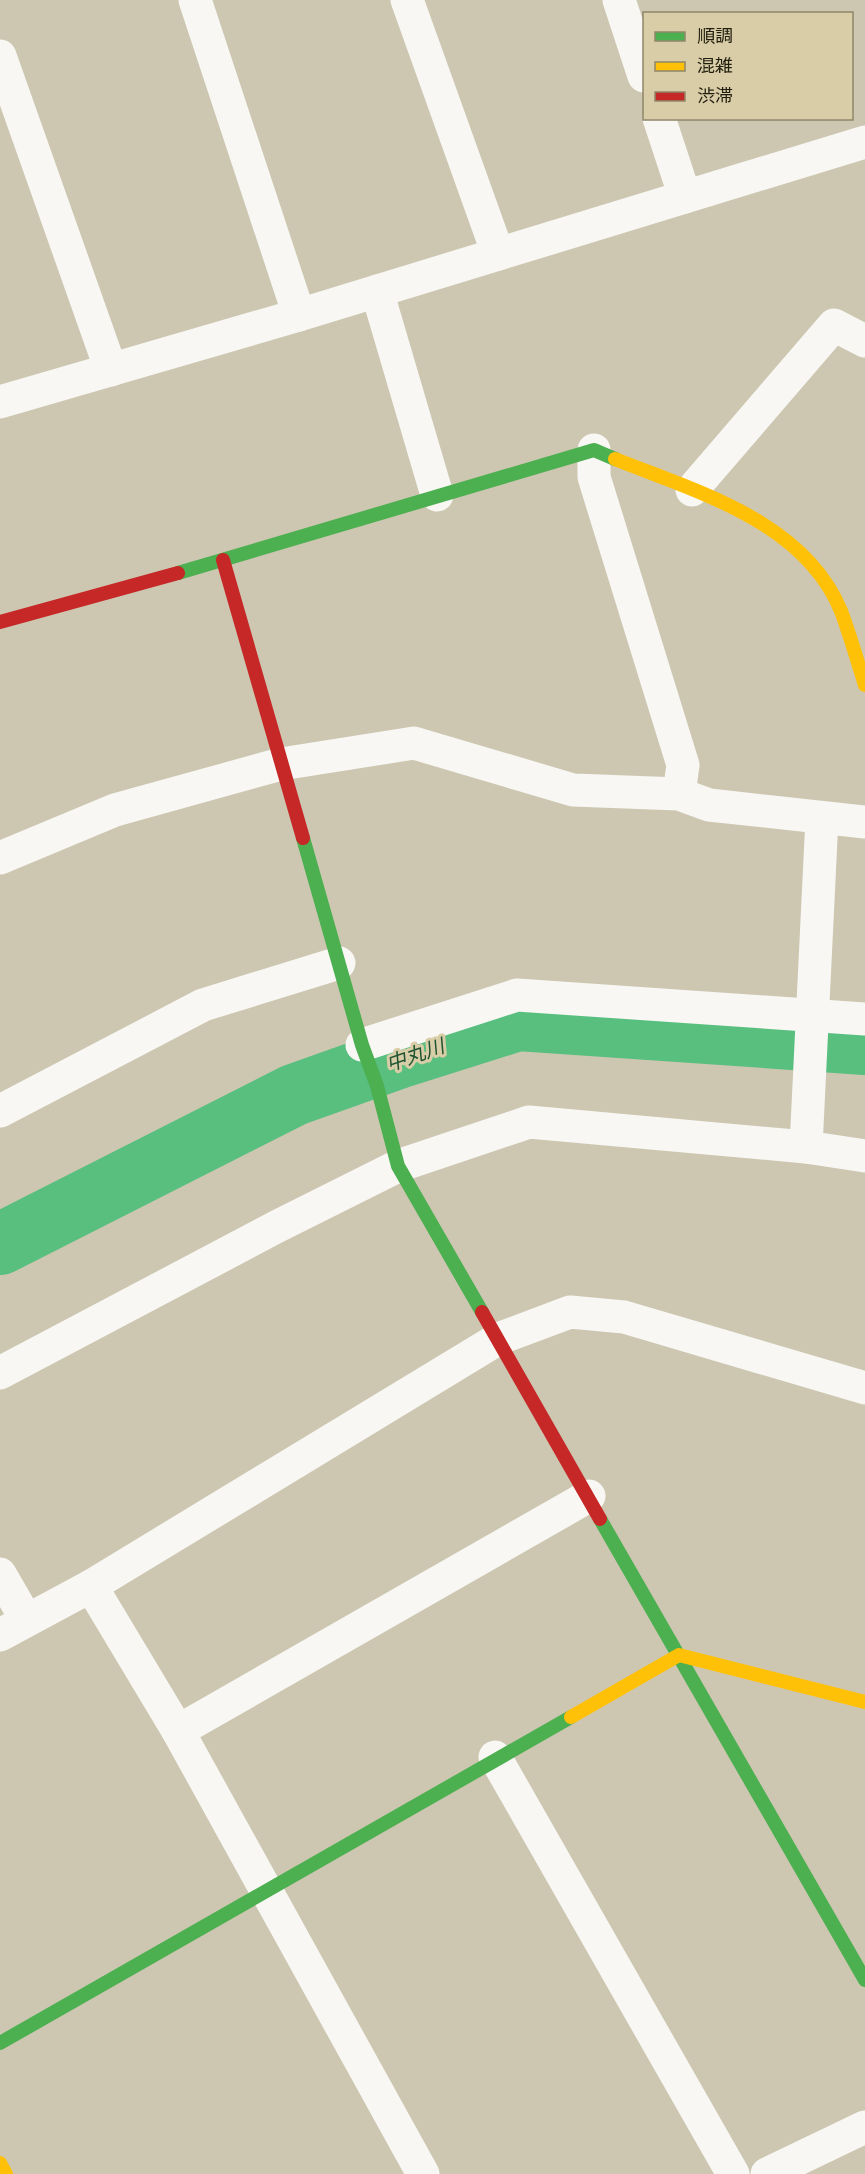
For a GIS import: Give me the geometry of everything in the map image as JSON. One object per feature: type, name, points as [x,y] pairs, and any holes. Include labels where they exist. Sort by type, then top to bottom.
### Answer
[{"type":"street","points":[[195,0],[299,315]]},
{"type":"street","points":[[407,0],[498,254]]},
{"type":"street","points":[[619,0],[643,70]]},
{"type":"street","points":[[0,56],[111,370]]},
{"type":"street","points":[[660,120],[685,197]]},
{"type":"street","points":[[0,402],[299,315],[865,142]]},
{"type":"street","points":[[377,291],[437,495]]},
{"type":"street","points":[[692,490],[834,325],[865,341]]},
{"type":"street","points":[[594,450],[594,477],[683,765],[679,794]]},
{"type":"street","points":[[0,622],[223,560],[594,450],[692,490],[762,522],[808,560],[840,609],[865,685]]},
{"type":"street","points":[[223,560],[280,764],[364,1050],[377,1086],[398,1166],[865,1980]]},
{"type":"street","points":[[0,858],[115,810],[280,764],[414,743],[573,790],[679,794],[709,805],[865,822]]},
{"type":"street","points":[[806,1147],[822,818]]},
{"type":"street","points":[[0,1111],[203,1005],[339,963]]},
{"type":"street","points":[[364,1050],[517,994],[865,1019]]},
{"type":"street","points":[[0,1373],[278,1226],[398,1166],[529,1122],[806,1147],[865,1156]]},
{"type":"street","points":[[0,1574],[13,1627],[91,1586],[498,1339],[570,1312],[624,1317],[865,1388]]},
{"type":"street","points":[[178,1731],[589,1496]]},
{"type":"street","points":[[91,1586],[178,1731],[423,2174]]},
{"type":"street","points":[[0,2043],[266,1892],[495,1757],[679,1655],[865,1702]]},
{"type":"street","points":[[495,1757],[733,2174]]},
{"type":"street","points":[[766,2174],[865,2127]]},
{"type":"street","points":[[0,2163],[6,2174]]},
{"type":"waterway","name":"中丸川","points":[[0,1244],[294,1095],[398,1058],[518,1020],[865,1044]]},
{"type":"traffic: fast","points":[[178,573],[594,450],[615,459]]},
{"type":"traffic: fast","points":[[303,838],[362,1045],[377,1086],[398,1166],[482,1312]]},
{"type":"traffic: fast","points":[[600,1519],[865,1980]]},
{"type":"traffic: fast","points":[[0,2043],[571,1717]]},
{"type":"traffic: slow","points":[[615,459],[680,484],[745,514],[775,532],[802,554],[824,580],[841,611],[865,685]]},
{"type":"traffic: slow","points":[[571,1717],[679,1655],[865,1702]]},
{"type":"traffic: slow","points":[[0,2163],[6,2174]]},
{"type":"traffic: jam","points":[[223,560],[303,838]]},
{"type":"traffic: jam","points":[[0,622],[178,573]]},
{"type":"traffic: jam","points":[[482,1312],[600,1519]]}]
